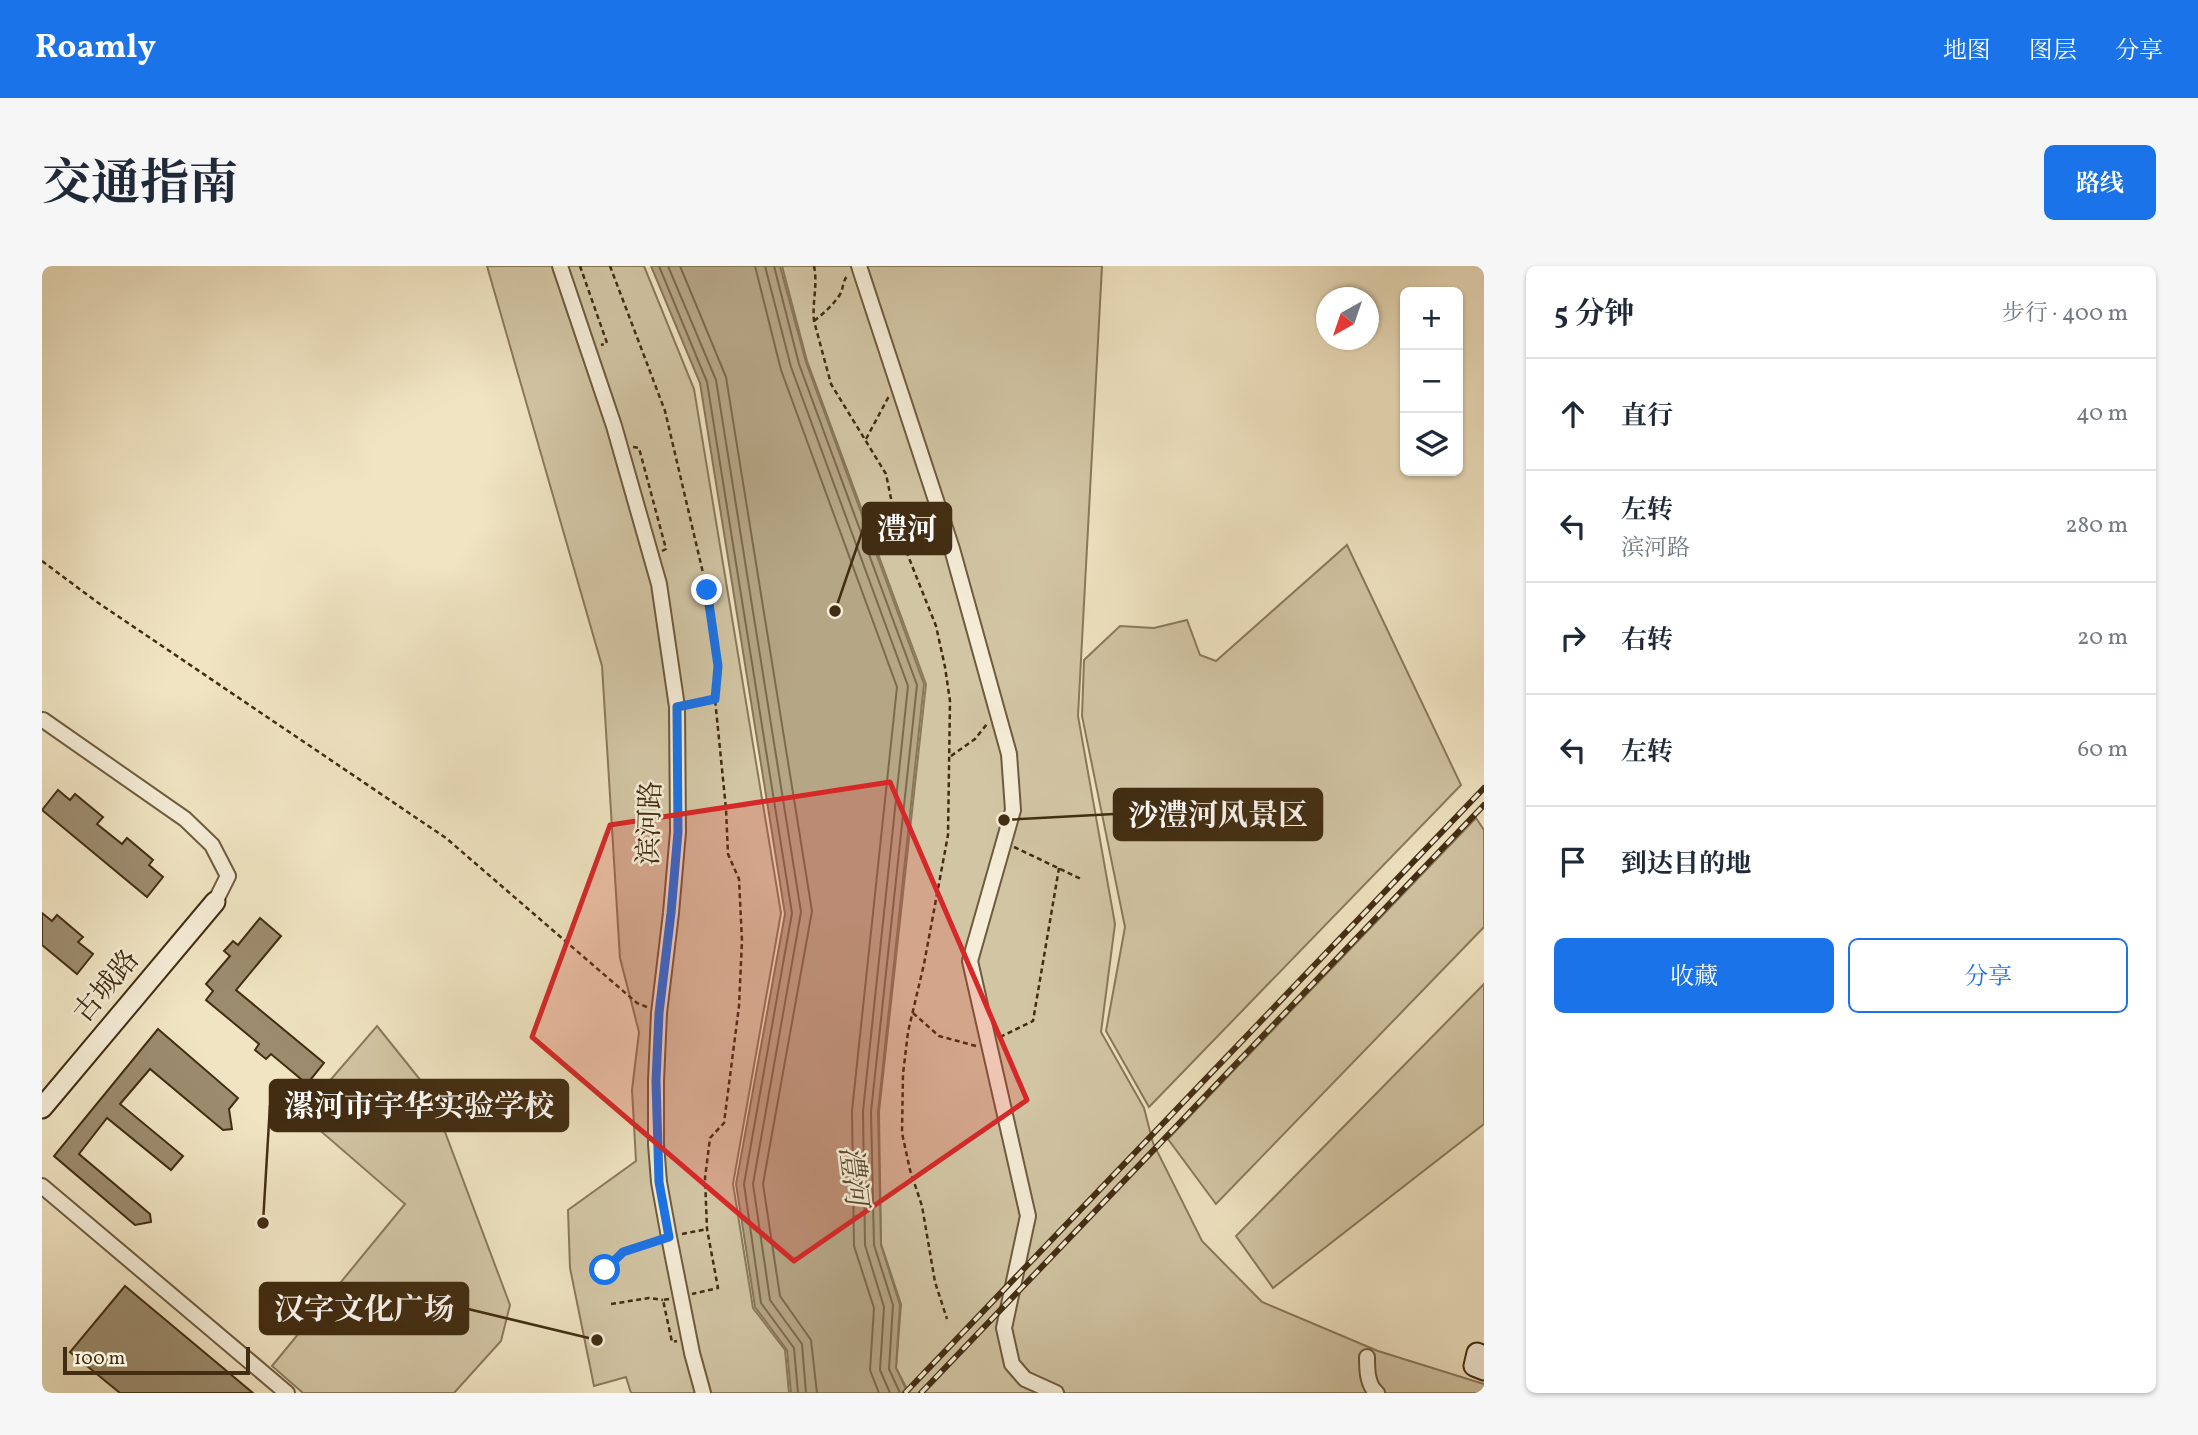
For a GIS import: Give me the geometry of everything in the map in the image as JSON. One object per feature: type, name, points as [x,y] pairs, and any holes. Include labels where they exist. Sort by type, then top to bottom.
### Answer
[{"type":"street","name":"滨河路","points":[[560,266],[614,426],[659,584],[677,707],[678,832],[659,1013],[656,1144],[659,1182],[669,1237],[692,1353],[703,1393]]},
{"type":"street","points":[[855,269],[898,383],[953,549],[1009,754],[1013,810],[970,961],[1028,1216],[1004,1328],[1013,1364],[1025,1379],[1056,1393]]},
{"type":"street","points":[[43,720],[185,819],[212,845],[229,876],[215,902]]},
{"type":"street","name":"古城路","points":[[42,1108],[215,902]]},
{"type":"street","points":[[42,1186],[287,1393]]},
{"type":"street","points":[[1367,1357],[1369,1380],[1372,1389],[1377,1393]]},
{"type":"path","points":[[610,266],[665,411],[707,590],[718,666],[715,699],[728,854],[739,879],[743,941],[739,1006],[724,1123],[710,1138],[705,1178],[706,1229],[718,1288],[681,1296]]},
{"type":"path","points":[[814,266],[817,281],[814,321],[831,384],[886,474],[897,528],[936,626],[950,701],[948,835],[925,964],[908,1032],[903,1074],[902,1133],[909,1170],[922,1206],[935,1282],[947,1319]]},
{"type":"path","points":[[814,321],[828,310],[841,293],[844,279],[855,269]]},
{"type":"path","points":[[866,439],[898,383]]},
{"type":"path","points":[[42,561],[97,602],[446,838],[637,1003],[659,1013]]},
{"type":"path","points":[[677,707],[715,699]]},
{"type":"path","points":[[951,756],[975,739],[998,709]]},
{"type":"path","points":[[1005,842],[1081,879]]},
{"type":"path","points":[[913,1013],[939,1036],[989,1047],[1033,1021],[1059,868]]},
{"type":"path","points":[[605,1270],[623,1252],[669,1237],[706,1229]]},
{"type":"path","points":[[611,1304],[649,1298],[663,1300]]},
{"type":"highlighted area","points":[[890,782],[1027,1100],[794,1261],[532,1037],[610,825]]},
{"type":"shaded area","points":[[487,266],[644,266],[694,389],[781,913],[733,1184],[753,1308],[785,1350],[789,1393],[631,1393],[626,1377],[594,1386],[570,1268],[568,1210],[636,1161],[632,1090],[639,1032],[620,958],[602,666]]},
{"type":"shaded area","points":[[782,266],[1102,266],[1078,716],[1115,924],[1101,1032],[1144,1108],[1153,1143],[1202,1241],[1262,1302],[1378,1351],[1484,1384],[1484,1393],[909,1393],[896,1368],[901,1304],[881,1244],[879,1112],[926,684],[807,361]]},
{"type":"shaded area","points":[[1347,545],[1461,785],[1149,1107],[1106,1031],[1125,927],[1082,716],[1084,660],[1120,626],[1154,628],[1187,620],[1200,655],[1216,661]]},
{"type":"shaded area","points":[[1476,818],[1484,830],[1484,927],[1216,1204],[1168,1139]]},
{"type":"shaded area","points":[[1484,984],[1484,1124],[1273,1288],[1236,1236]]},
{"type":"shaded area","points":[[377,1026],[430,1092],[510,1305],[501,1341],[454,1393],[303,1393],[272,1366],[405,1204],[301,1114]]},
{"type":"water","points":[[651,266],[780,266],[806,362],[924,684],[878,1112],[881,1245],[900,1305],[896,1368],[908,1393],[791,1393],[787,1350],[755,1307],[736,1184],[785,914],[700,383]]},
{"type":"building","points":[[58,790],[70,800],[75,794],[103,817],[97,824],[122,844],[127,838],[153,860],[149,865],[163,877],[147,897],[42,810]]},
{"type":"building","points":[[42,913],[52,921],[57,915],[83,937],[78,942],[93,954],[77,974],[42,945]]},
{"type":"building","points":[[260,918],[281,936],[236,990],[324,1063],[307,1084],[271,1054],[266,1059],[255,1050],[259,1044],[206,1000],[213,991],[206,984],[230,956],[224,951],[233,941],[238,945]]},
{"type":"building","points":[[158,1029],[238,1098],[229,1109],[232,1129],[223,1130],[150,1069],[120,1104],[183,1156],[171,1170],[107,1118],[79,1154],[150,1214],[151,1222],[135,1225],[54,1156]]},
{"type":"building","points":[[125,1286],[253,1393],[120,1393],[70,1352]]},
{"type":"railway","points":[[905,1393],[1484,788]]},
{"type":"railway","points":[[921,1393],[1484,805]]},
{"type":"place","name":"澧河","points":[[835,611]]},
{"type":"place","name":"沙澧河风景区","points":[[1004,820]]},
{"type":"place","name":"漯河市宇华实验学校","points":[[263,1223]]},
{"type":"place","name":"汉字文化广场","points":[[597,1340]]},
{"type":"route","points":[[605,1270],[623,1252],[669,1237],[659,1182],[656,1144],[659,1013],[678,832],[677,707],[715,699],[718,666],[707,590]]}]
